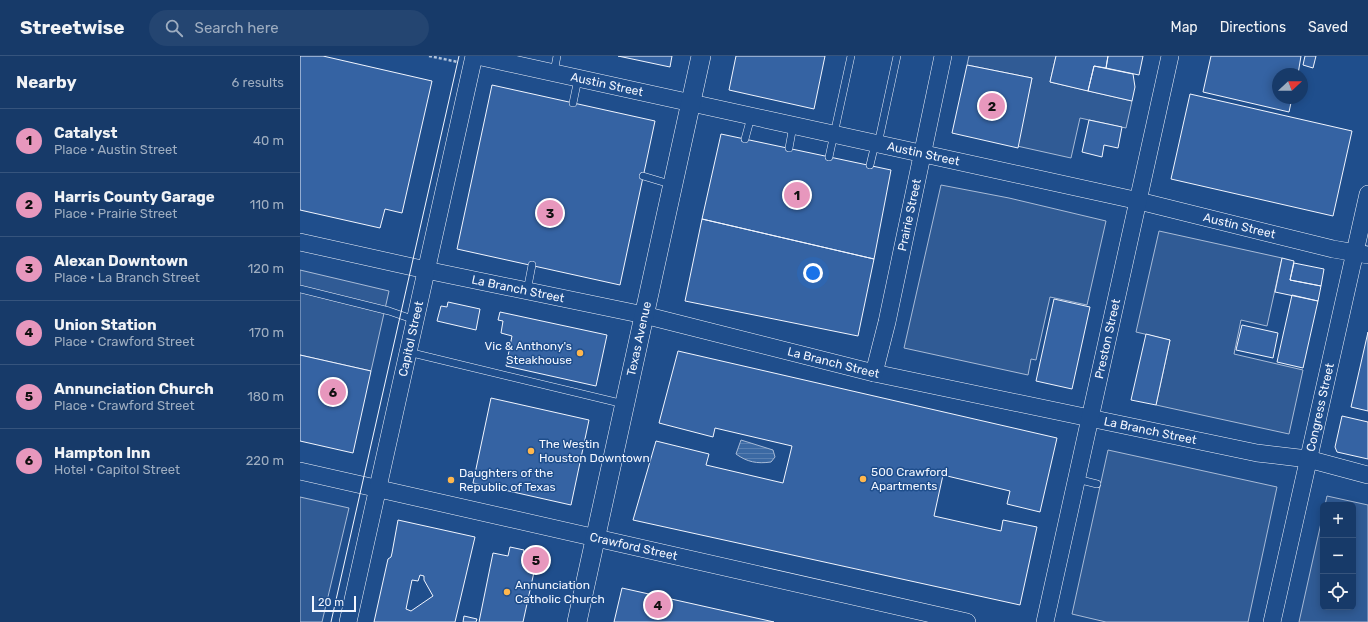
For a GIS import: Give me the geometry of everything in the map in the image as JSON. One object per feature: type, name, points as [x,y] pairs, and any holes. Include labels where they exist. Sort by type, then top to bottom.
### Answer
[{"type":"main road","name":"Texas Avenue","points":[[577,622],[701,56]]},
{"type":"street","name":"Austin Street","points":[[476,56],[556,64],[578,78],[1139,201],[1362,254]]},
{"type":"street","name":"Capitol Street","points":[[348,622],[426,270],[476,56]]},
{"type":"street","name":"Prairie Street","points":[[874,373],[887,322],[943,56]]},
{"type":"street","name":"Preston Street","points":[[1046,622],[1170,56]]},
{"type":"street","name":"Congress Street","points":[[1272,622],[1308,459],[1362,254],[1368,194]]},
{"type":"street","name":"La Branch Street","points":[[300,242],[426,270],[644,315],[874,373],[1257,453],[1308,459],[1368,475]]},
{"type":"street","name":"Crawford Street","points":[[300,471],[377,490],[967,622]]},
{"type":"lane","points":[[829,157],[851,56]]},
{"type":"lane","points":[[870,165],[877,144],[897,56]]},
{"type":"lane","points":[[573,103],[578,78]]},
{"type":"lane","points":[[745,139],[751,116]]},
{"type":"lane","points":[[789,148],[793,126]]},
{"type":"lane","points":[[643,176],[673,185]]},
{"type":"lane","points":[[527,291],[532,265]]},
{"type":"lane","points":[[300,289],[389,311],[415,320]]},
{"type":"lane","points":[[408,352],[625,404]]},
{"type":"lane","points":[[1077,479],[1097,484]]},
{"type":"path","points":[[429,56],[435,57]]},
{"type":"shaded area","points":[[969,56],[1056,56],[1050,82],[1132,101],[1126,128],[1080,118],[1071,158],[1017,146],[1032,78],[967,65]]},
{"type":"shaded area","points":[[941,185],[1009,198],[1106,221],[1087,305],[1050,297],[1036,360],[1031,359],[1028,375],[904,348]]},
{"type":"shaded area","points":[[1159,231],[1282,258],[1267,326],[1241,320],[1234,354],[1303,370],[1289,434],[1156,405],[1170,340],[1136,332]]},
{"type":"shaded area","points":[[300,270],[389,291],[371,371],[300,355]]},
{"type":"shaded area","points":[[741,440],[773,450],[775,457],[771,462],[766,463],[752,462],[744,459],[736,454]]},
{"type":"shaded area","points":[[1108,450],[1277,487],[1248,622],[1106,622],[1072,614]]},
{"type":"shaded area","points":[[1327,496],[1354,502],[1326,502]]},
{"type":"shaded area","points":[[300,497],[349,508],[322,622],[300,622]]},
{"type":"shaded area","points":[[1356,502],[1368,505],[1368,622],[1299,622],[1320,528],[1320,610],[1356,610]]},
{"type":"building","points":[[300,56],[323,56],[432,81],[402,213],[385,209],[380,228],[300,210]]},
{"type":"building","points":[[618,56],[672,56],[670,67]]},
{"type":"building","points":[[736,56],[825,56],[814,109],[729,90]]},
{"type":"building","points":[[1056,56],[1108,56],[1106,68],[1094,66],[1088,91],[1050,82]]},
{"type":"building","points":[[1108,56],[1143,56],[1139,75],[1106,68]]},
{"type":"building","points":[[1211,56],[1301,56],[1299,68],[1272,68],[1272,104],[1291,104],[1289,112],[1203,92]]},
{"type":"building","points":[[1305,56],[1316,56],[1313,68],[1303,65]]},
{"type":"building","points":[[967,65],[1032,78],[1018,148],[952,133]]},
{"type":"building","points":[[1094,66],[1133,74],[1135,87],[1132,101],[1088,91]]},
{"type":"building","points":[[492,85],[655,121],[620,285],[457,249]]},
{"type":"building","points":[[1190,94],[1352,131],[1333,216],[1171,179]]},
{"type":"building","points":[[1089,120],[1122,127],[1118,148],[1104,145],[1102,157],[1082,152]]},
{"type":"building","points":[[721,134],[891,170],[874,259],[702,219]]},
{"type":"building","points":[[702,219],[874,259],[858,336],[685,301]]},
{"type":"building","points":[[1282,258],[1294,261],[1290,280],[1321,286],[1318,301],[1275,292]]},
{"type":"building","points":[[1294,263],[1324,269],[1321,286],[1290,280]]},
{"type":"building","points":[[1292,295],[1318,301],[1303,368],[1277,362]]},
{"type":"building","points":[[1054,299],[1090,307],[1072,389],[1036,381]]},
{"type":"building","points":[[448,302],[480,309],[476,330],[437,321],[441,306],[447,307]]},
{"type":"building","points":[[500,312],[607,335],[596,386],[506,366],[512,336],[501,333],[503,321],[498,320]]},
{"type":"building","points":[[1242,325],[1278,333],[1273,358],[1236,350]]},
{"type":"building","points":[[1368,332],[1368,411],[1351,407]]},
{"type":"building","points":[[1146,334],[1170,340],[1156,405],[1131,400]]},
{"type":"building","name":"500 Crawford Apartments","points":[[678,351],[1057,438],[1040,512],[1007,504],[1010,491],[943,475],[934,516],[1001,531],[1003,520],[1037,527],[1020,605],[633,520],[656,441],[709,454],[706,465],[783,483],[792,446],[715,428],[713,437],[659,423]]},
{"type":"building","points":[[300,355],[371,371],[353,453],[300,441]]},
{"type":"building","name":"The Westin Houston Downtown","points":[[491,398],[589,420],[571,505],[473,483]]},
{"type":"building","points":[[1342,416],[1368,422],[1368,459],[1337,452],[1335,447]]},
{"type":"building","points":[[398,520],[475,537],[455,622],[374,622],[388,559],[391,557]],"holes":[[[420,575],[424,576],[424,580],[433,596],[411,611],[406,609],[412,580],[418,581]]]},
{"type":"building","name":"Annunciation Catholic Church","points":[[510,547],[524,550],[522,560],[536,563],[523,622],[479,622],[493,553],[508,556]]},
{"type":"building","points":[[622,588],[774,622],[614,622]]},
{"type":"building","points":[[464,616],[477,619],[476,622],[463,622]]},
{"type":"tram line","points":[[331,622],[459,56]]},
{"type":"place","name":"Harris County Garage","points":[[992,106]]},
{"type":"place","name":"Catalyst","points":[[797,195]]},
{"type":"place","name":"Alexan Downtown","points":[[550,213]]},
{"type":"place","name":"Vic & Anthony's Steakhouse","points":[[580,353]]},
{"type":"place","name":"Hampton Inn","points":[[333,392]]},
{"type":"place","name":"The Westin Houston Downtown","points":[[531,451]]},
{"type":"place","name":"500 Crawford Apartments","points":[[863,479]]},
{"type":"place","name":"Daughters of the Republic of Texas","points":[[451,480]]},
{"type":"place","name":"Annunciation Church","points":[[536,560]]},
{"type":"place","name":"Annunciation Catholic Church","points":[[507,592]]},
{"type":"place","name":"Union Station","points":[[658,605]]}]
